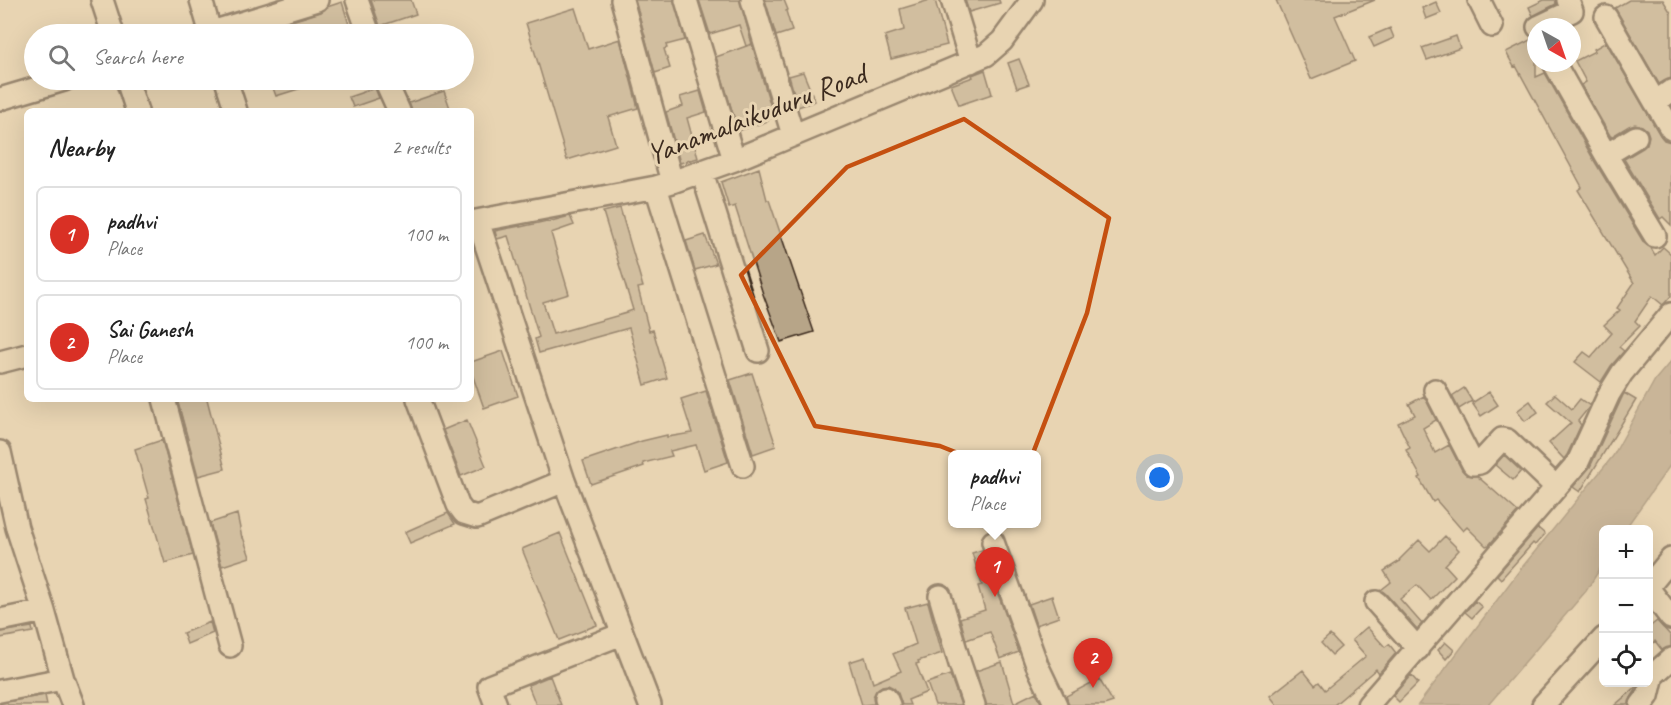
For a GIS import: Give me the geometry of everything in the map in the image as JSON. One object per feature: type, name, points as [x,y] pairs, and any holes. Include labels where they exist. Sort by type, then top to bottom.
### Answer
[{"type":"street","points":[[102,0],[110,24]]},
{"type":"street","points":[[201,0],[207,24]]},
{"type":"street","points":[[241,24],[317,0]]},
{"type":"street","points":[[357,0],[365,24]]},
{"type":"street","points":[[622,0],[664,185],[743,466]]},
{"type":"street","points":[[686,0],[734,160]]},
{"type":"street","points":[[752,0],[793,135]]},
{"type":"street","points":[[952,0],[971,62]]},
{"type":"street","name":"Yanamalaikuduru Road","points":[[474,221],[664,185],[734,160],[986,55],[1002,41],[1032,0]]},
{"type":"street","points":[[1479,0],[1492,26]]},
{"type":"street","points":[[1558,18],[1572,11],[1568,0]]},
{"type":"street","points":[[1606,17],[1663,97],[1671,129]]},
{"type":"street","points":[[1559,72],[1655,236]]},
{"type":"street","points":[[0,99],[30,90]]},
{"type":"street","points":[[130,90],[136,108]]},
{"type":"street","points":[[229,90],[235,108]]},
{"type":"street","points":[[390,90],[398,108]]},
{"type":"street","points":[[1606,155],[1636,137]]},
{"type":"street","points":[[702,172],[758,351]]},
{"type":"street","points":[[474,221],[564,482],[650,705]]},
{"type":"street","points":[[1368,705],[1578,462],[1622,373],[1671,314]]},
{"type":"street","points":[[0,362],[24,356]]},
{"type":"street","points":[[1435,390],[1473,464],[1480,464],[1502,439],[1508,440],[1556,487]]},
{"type":"street","points":[[165,402],[230,646]]},
{"type":"street","points":[[419,402],[458,505],[464,513],[477,517],[564,482]]},
{"type":"street","points":[[0,452],[17,528],[73,705]]},
{"type":"street","points":[[993,542],[1036,665],[1056,705]]},
{"type":"street","points":[[1653,582],[1671,559]]},
{"type":"street","points":[[1653,595],[1671,618]]},
{"type":"street","points":[[940,596],[974,705]]},
{"type":"street","points":[[1376,602],[1418,649]]},
{"type":"street","points":[[0,620],[44,610]]},
{"type":"street","points":[[496,705],[489,686],[622,634]]},
{"type":"street","points":[[1543,705],[1599,643]]},
{"type":"street","points":[[1641,705],[1648,696],[1653,675],[1671,659]]},
{"type":"street","points":[[0,691],[63,679]]},
{"type":"highlighted area","points":[[964,119],[1109,218],[1087,313],[1023,479],[940,446],[815,426],[741,275],[847,167]]},
{"type":"shaded area","points":[[1671,361],[1671,464],[1628,525],[1599,525],[1599,570],[1586,591],[1488,705],[1418,705],[1519,571],[1613,456],[1655,380]]},
{"type":"building","points":[[371,0],[411,0],[416,14],[379,24]]},
{"type":"building","points":[[635,0],[674,0],[685,40],[666,45],[667,48],[664,49],[670,68],[655,73]]},
{"type":"building","points":[[699,0],[740,0],[752,44],[746,46],[739,25],[710,34]]},
{"type":"building","points":[[765,0],[784,0],[792,31],[776,36]]},
{"type":"building","points":[[935,0],[947,45],[891,59],[885,36],[904,30],[900,9]]},
{"type":"building","points":[[965,0],[999,0],[1000,3],[969,12]]},
{"type":"building","points":[[1276,0],[1375,0],[1335,16],[1355,61],[1311,79]]},
{"type":"building","points":[[1544,0],[1556,0],[1556,4],[1533,16],[1529,7]]},
{"type":"building","points":[[1629,0],[1663,0],[1671,13],[1671,78],[1659,84],[1615,8]]},
{"type":"building","points":[[342,2],[349,24],[282,24],[321,12],[327,7]]},
{"type":"building","points":[[1436,2],[1441,13],[1426,19],[1422,8]]},
{"type":"building","points":[[575,8],[588,49],[620,39],[638,108],[608,117],[616,145],[567,160],[526,23]]},
{"type":"building","points":[[1390,28],[1394,38],[1374,47],[1369,37]]},
{"type":"building","points":[[1456,36],[1460,48],[1427,60],[1422,48]]},
{"type":"building","points":[[1527,42],[1527,72],[1536,72],[1536,77],[1545,73],[1644,243],[1655,255],[1663,247],[1671,254],[1671,296],[1663,305],[1652,296],[1635,321],[1640,326],[1619,347],[1624,351],[1601,382],[1575,362],[1584,352],[1591,357],[1612,333],[1604,325],[1620,310],[1617,308],[1634,283],[1578,190],[1582,187],[1516,66],[1514,67],[1506,52]]},
{"type":"building","points":[[1606,42],[1660,135],[1664,140],[1671,142],[1671,225],[1663,217],[1660,219],[1624,159],[1647,144],[1649,136],[1647,130],[1635,124],[1611,137],[1581,85],[1586,82],[1581,72],[1581,58],[1595,51],[1594,49]]},
{"type":"building","points":[[752,44],[774,117],[738,131],[716,57]]},
{"type":"building","points":[[1019,59],[1029,84],[1017,88],[1008,63]]},
{"type":"building","points":[[985,70],[992,94],[959,105],[951,85]]},
{"type":"building","points":[[803,72],[815,101],[798,107],[789,76]]},
{"type":"building","points":[[274,90],[295,90],[276,96]]},
{"type":"building","points":[[376,90],[379,98],[353,107],[349,97]]},
{"type":"building","points":[[444,91],[450,108],[411,108],[409,103]]},
{"type":"building","points":[[700,91],[706,112],[687,118],[698,158],[680,163],[666,112],[683,106],[680,97]]},
{"type":"building","points":[[759,168],[767,200],[769,200],[814,332],[781,342],[735,206],[729,208],[721,182]]},
{"type":"building","points":[[620,208],[643,287],[638,288],[649,331],[653,330],[667,378],[645,385],[629,328],[539,353],[535,339],[539,337],[508,236],[497,239],[495,231],[570,216],[574,225],[551,233],[569,294],[543,302],[553,334],[633,310],[603,212]]},
{"type":"building","points":[[705,235],[716,264],[695,270],[686,241]]},
{"type":"building","points":[[503,351],[518,396],[484,408],[474,380],[474,361]]},
{"type":"building","points":[[752,373],[776,446],[753,454],[730,380]]},
{"type":"building","points":[[1464,388],[1472,401],[1459,409],[1452,396]]},
{"type":"building","points":[[706,391],[728,462],[704,470],[696,445],[670,451],[672,456],[643,463],[644,466],[591,484],[583,461],[642,441],[667,435],[667,437],[692,433],[681,399]]},
{"type":"building","points":[[1489,392],[1498,405],[1481,416],[1472,403]]},
{"type":"building","points":[[1624,393],[1636,400],[1580,492],[1573,487],[1590,467]]},
{"type":"building","points":[[1555,394],[1572,409],[1580,399],[1590,406],[1578,421],[1581,425],[1564,459],[1549,443],[1571,423],[1547,402]]},
{"type":"building","points":[[1424,396],[1436,420],[1423,428],[1435,453],[1449,445],[1467,475],[1477,476],[1518,512],[1489,545],[1486,546],[1467,527],[1463,531],[1436,500],[1433,502],[1406,450],[1410,448],[1398,423],[1415,415],[1409,404]]},
{"type":"building","points":[[1530,401],[1538,412],[1525,421],[1517,411]]},
{"type":"building","points":[[178,402],[208,402],[225,469],[198,476]]},
{"type":"building","points":[[467,420],[486,466],[461,476],[443,430]]},
{"type":"building","points":[[162,440],[193,555],[165,563],[146,499],[149,498],[135,449]]},
{"type":"building","points":[[1504,455],[1521,471],[1513,480],[1495,465]]},
{"type":"building","points":[[448,513],[455,524],[410,543],[405,532]]},
{"type":"building","points":[[237,514],[242,538],[250,557],[222,566],[210,523]]},
{"type":"building","points":[[1538,528],[1545,534],[1535,545],[1533,543],[1501,579],[1497,575]]},
{"type":"building","points":[[560,533],[597,625],[559,640],[522,549]]},
{"type":"building","points":[[1445,536],[1459,550],[1445,565],[1455,576],[1431,600],[1417,585],[1400,599],[1422,624],[1417,629],[1381,590],[1391,582],[1384,571],[1400,561],[1419,540],[1430,551]]},
{"type":"building","points":[[982,550],[1019,652],[1000,659],[990,632],[966,640],[960,618],[985,610],[978,586],[982,585],[972,553]]},
{"type":"building","points":[[1052,596],[1059,617],[1036,625],[1029,604]]},
{"type":"building","points":[[1475,601],[1482,607],[1472,618],[1465,612]]},
{"type":"building","points":[[928,602],[942,653],[918,661],[919,663],[916,664],[927,692],[908,700],[910,705],[902,705],[894,688],[888,685],[882,686],[873,697],[874,704],[862,705],[849,662],[865,657],[873,683],[901,671],[893,654],[916,644],[905,608]]},
{"type":"building","points":[[1657,621],[1671,636],[1671,647],[1662,650],[1655,641],[1653,643],[1653,624]]},
{"type":"building","points":[[210,622],[213,633],[187,644],[183,633]]},
{"type":"building","points":[[32,627],[33,632],[0,638],[0,632]]},
{"type":"building","points":[[1367,627],[1385,647],[1389,644],[1396,653],[1379,673],[1376,669],[1334,705],[1277,705],[1270,696],[1303,670],[1315,685],[1319,682],[1325,690],[1366,656],[1352,640]]},
{"type":"building","points":[[1330,635],[1341,647],[1332,655],[1321,643]]},
{"type":"building","points":[[1445,642],[1454,650],[1446,659],[1438,650]]},
{"type":"building","points":[[1002,662],[1014,703],[1036,692],[1042,705],[986,705],[976,671]]},
{"type":"building","points":[[950,675],[961,705],[935,705],[927,683]]},
{"type":"building","points":[[1411,675],[1418,683],[1399,702],[1393,696]]},
{"type":"building","points":[[550,676],[561,705],[536,705],[528,685]]},
{"type":"building","points":[[1099,679],[1113,702],[1104,705],[1069,705],[1066,696]]},
{"type":"building","points":[[1636,687],[1629,705],[1615,705]]},
{"type":"building","points":[[45,695],[47,705],[0,705],[0,703]]},
{"type":"place","name":"padhvi","points":[[995,597]]},
{"type":"place","name":"Sai Ganesh","points":[[1093,688]]}]
